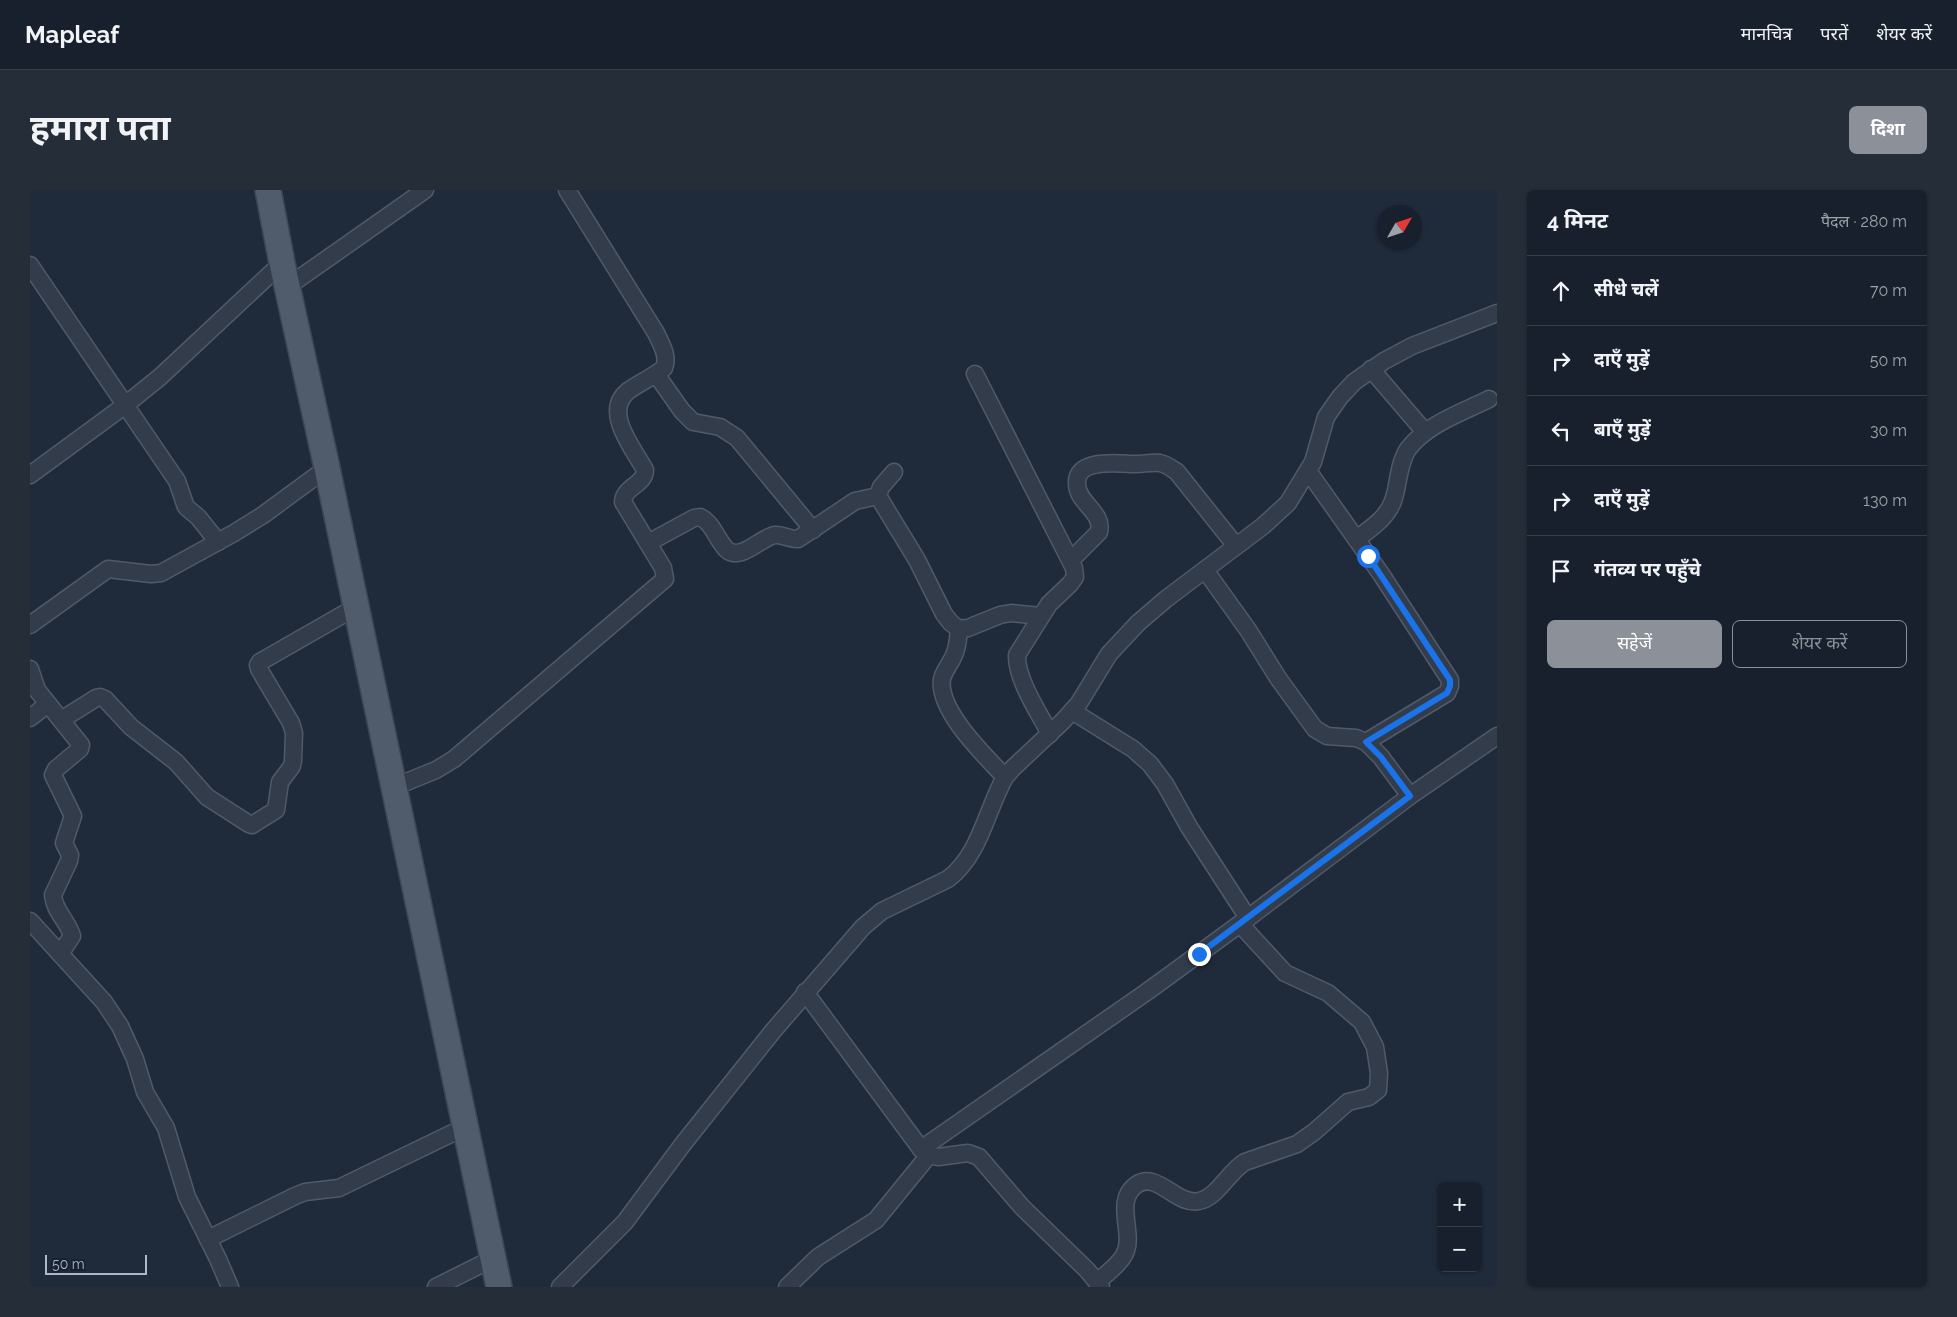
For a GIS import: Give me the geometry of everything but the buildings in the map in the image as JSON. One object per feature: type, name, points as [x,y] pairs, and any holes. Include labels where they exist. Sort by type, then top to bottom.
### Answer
[{"type":"main road","points":[[268,190],[499,1287]]},
{"type":"street","points":[[287,287],[425,190]]},
{"type":"street","points":[[394,787],[436,770],[454,759],[665,579],[663,568],[623,502],[626,492],[641,480],[645,475],[645,470],[627,440],[617,411],[621,398],[628,391],[664,368],[666,363],[662,345],[566,190]]},
{"type":"street","points":[[30,475],[160,377],[282,263]]},
{"type":"street","points":[[30,265],[124,406],[178,481],[186,507],[198,517],[218,542]]},
{"type":"street","points":[[560,1287],[625,1222],[683,1144],[805,992],[863,927],[873,918],[898,903],[948,879],[957,872],[973,849],[1005,777],[1072,711],[1109,654],[1123,638],[1156,608],[1263,526],[1288,503],[1313,462],[1326,417],[1340,397],[1354,382],[1371,369],[1412,346],[1497,313]]},
{"type":"street","points":[[1371,369],[1425,432]]},
{"type":"street","points":[[656,374],[682,411],[693,422],[720,427],[737,438],[813,530]]},
{"type":"street","points":[[975,374],[1051,527],[1070,560],[1074,576],[1070,584],[1056,596],[1041,616],[1017,655],[1016,663],[1050,734]]},
{"type":"street","points":[[1357,539],[1380,521],[1388,512],[1393,502],[1402,461],[1407,451],[1425,432],[1489,399]]},
{"type":"street","points":[[1070,560],[1099,532],[1100,527],[1098,520],[1078,490],[1076,483],[1078,476],[1084,469],[1104,463],[1159,463],[1170,466],[1177,472],[1236,546]]},
{"type":"street","points":[[30,625],[105,570],[156,574],[218,542],[263,515],[327,468]]},
{"type":"street","points":[[1308,471],[1357,539],[1450,680],[1447,693],[1366,742]]},
{"type":"street","points":[[894,472],[881,487],[878,496],[917,560],[944,614],[951,623],[960,628],[968,628],[1010,613],[1041,616]]},
{"type":"street","points":[[648,543],[694,518],[700,517],[710,524],[725,548],[734,553],[751,548],[772,536],[778,535],[791,540],[798,539],[855,502],[878,496]]},
{"type":"street","points":[[1205,570],[1315,729],[1327,736],[1356,738],[1366,742],[1381,757],[1410,796]]},
{"type":"street","points":[[61,720],[96,698],[105,699],[131,727],[176,762],[207,797],[252,825],[276,810],[280,782],[292,766],[293,761],[293,728],[258,665],[260,662],[356,607]]},
{"type":"street","points":[[960,628],[954,655],[944,674],[942,690],[952,714],[973,743],[1005,777]]},
{"type":"street","points":[[30,669],[37,690],[82,745],[52,775],[72,816],[64,843],[70,855],[70,861],[53,895],[53,902],[72,936],[60,954]]},
{"type":"street","points":[[30,718],[48,704]]},
{"type":"street","points":[[805,992],[925,1152],[948,1157],[968,1153],[979,1157],[1038,1224],[1099,1284],[1127,1249],[1127,1199],[1130,1191],[1136,1185],[1144,1182],[1153,1182],[1182,1199],[1199,1201],[1221,1186],[1238,1166],[1297,1144],[1314,1132],[1348,1102],[1369,1097],[1378,1090],[1379,1073],[1375,1047],[1362,1022],[1328,994],[1285,973],[1244,921],[1165,784],[1150,764],[1133,749],[1072,711]]},
{"type":"street","points":[[787,1287],[818,1257],[876,1220],[925,1152],[1244,921],[1410,796],[1497,736]]},
{"type":"street","points":[[30,921],[104,1002],[120,1026],[135,1059],[145,1092],[166,1128],[187,1197],[230,1287]]},
{"type":"street","points":[[208,1239],[300,1194],[339,1188],[465,1127]]},
{"type":"street","points":[[436,1287],[494,1258]]},
{"type":"route","points":[[1199,954],[1410,796],[1381,757],[1366,742],[1447,693],[1450,680],[1368,556]]}]
